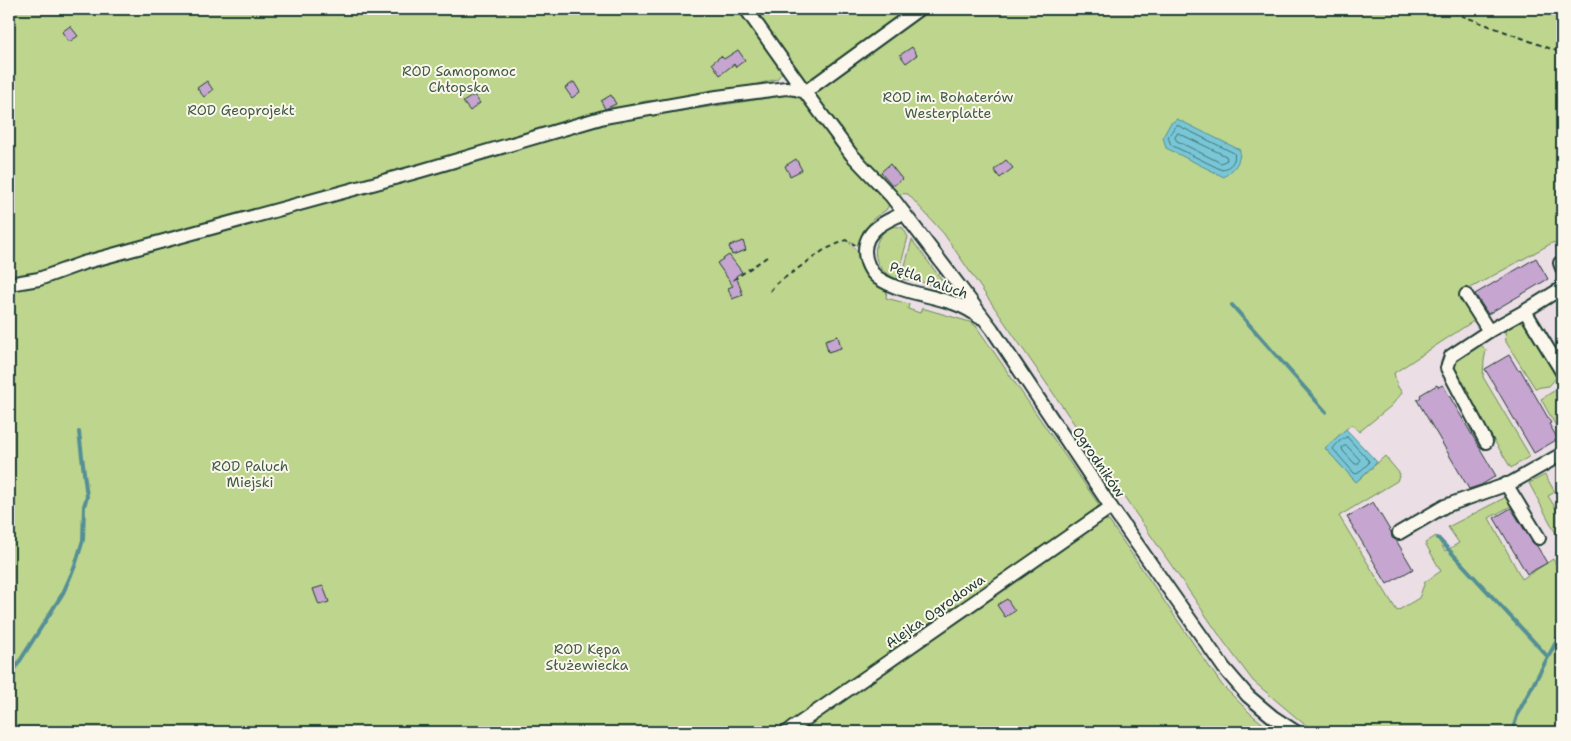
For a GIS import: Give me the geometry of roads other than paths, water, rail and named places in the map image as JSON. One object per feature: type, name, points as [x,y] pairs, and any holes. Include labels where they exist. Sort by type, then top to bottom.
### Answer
[{"type":"street","name":"Ogrodników","points":[[746,9],[851,154],[892,196],[992,329],[1111,507],[1235,682],[1262,708],[1296,732]]},
{"type":"street","points":[[9,284],[39,279],[83,263],[604,117],[711,98],[786,88],[796,88],[805,92],[919,9]]},
{"type":"street","name":"Pętla Paluch","points":[[904,213],[881,224],[871,233],[865,250],[868,266],[876,277],[890,284],[962,306],[977,315],[992,329]]},
{"type":"street","points":[[1486,442],[1447,368],[1451,356],[1562,288]]},
{"type":"street","points":[[1466,295],[1489,331]]},
{"type":"street","points":[[1525,311],[1562,372]]},
{"type":"street","points":[[1399,533],[1445,506],[1506,484],[1562,454]]},
{"type":"street","points":[[1506,484],[1539,538]]},
{"type":"street","name":"Alejka Ogrodowa","points":[[787,732],[1111,507]]},
{"type":"water","points":[[1177,119],[1240,150],[1238,163],[1224,177],[1166,148],[1163,137],[1170,124]]},
{"type":"water","points":[[1346,429],[1377,462],[1356,482],[1325,448]]},
{"type":"waterway","points":[[1232,305],[1326,412]]},
{"type":"waterway","points":[[9,678],[63,593],[75,566],[83,540],[84,506],[87,497],[79,432]]},
{"type":"waterway","points":[[1438,538],[1548,657]]},
{"type":"waterway","points":[[1512,732],[1518,713],[1562,631]]},
{"type":"park label","name":"ROD Samopomoc Chłopska","points":[[459,79]]},
{"type":"park label","name":"ROD im. Bohaterów Westerplatte","points":[[948,105]]},
{"type":"park label","name":"ROD Geoprojekt","points":[[241,110]]},
{"type":"park label","name":"ROD Paluch Miejski","points":[[250,474]]},
{"type":"park label","name":"ROD Kępa Służewiecka","points":[[587,658]]}]
